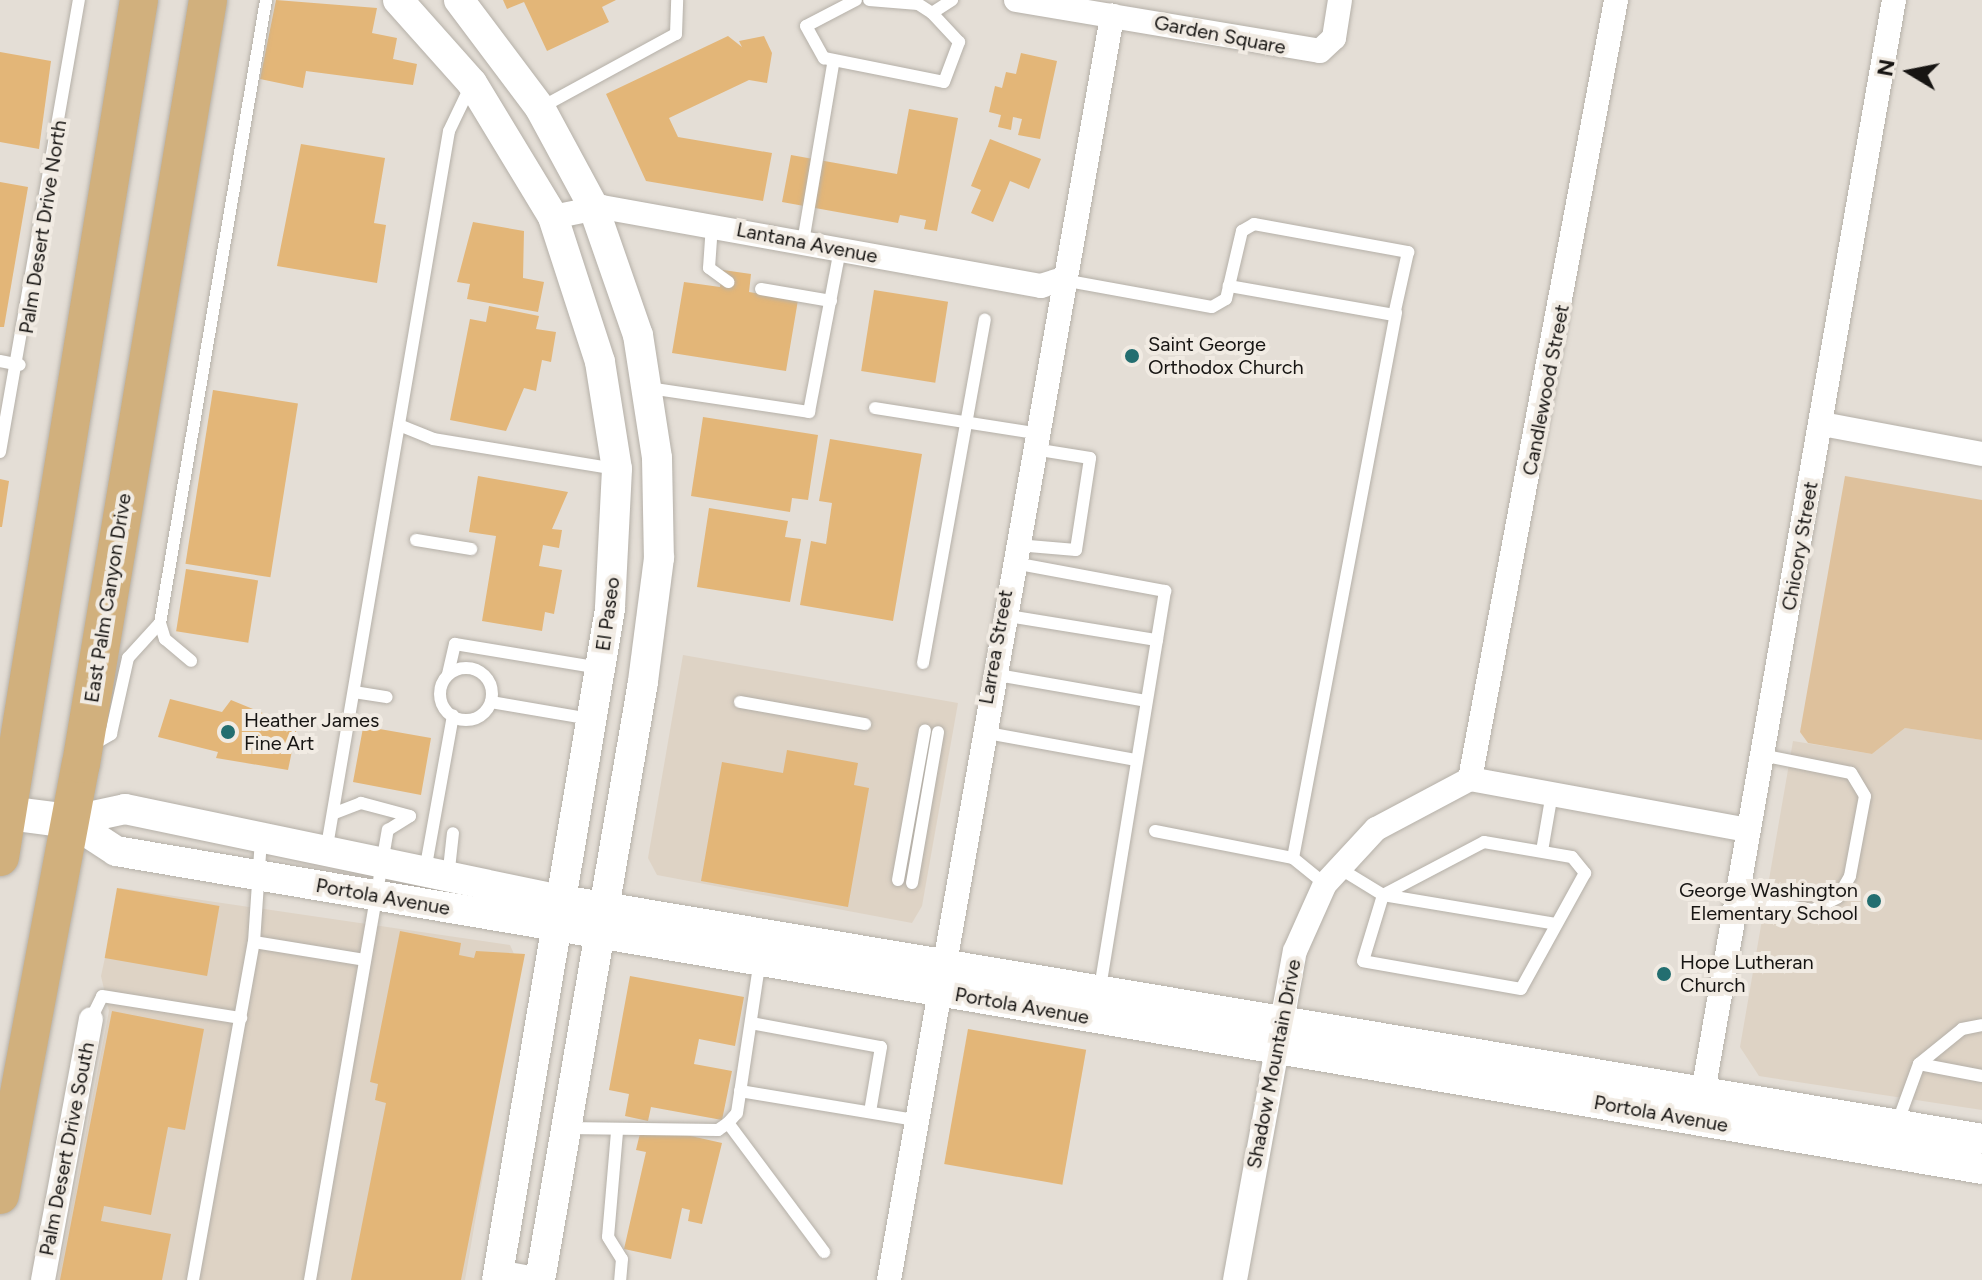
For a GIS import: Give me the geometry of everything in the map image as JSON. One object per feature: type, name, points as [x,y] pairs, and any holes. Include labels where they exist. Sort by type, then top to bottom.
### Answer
[{"type":"main road","points":[[0,857],[3,808],[139,0]]},
{"type":"main road","name":"East Palm Canyon Drive","points":[[0,1195],[70,821],[97,742],[208,0]]},
{"type":"main road","name":"Portola Avenue","points":[[3,808],[70,821]]},
{"type":"street","name":"El Paseo","points":[[398,0],[472,83],[553,217],[600,362],[617,469],[619,511],[592,719],[566,1128],[540,1280]]},
{"type":"street","name":"El Paseo","points":[[459,0],[540,108],[593,206],[621,277],[649,388],[660,510],[653,616],[616,834],[547,984],[498,1276]]},
{"type":"street","name":"Garden Square","points":[[1016,0],[1320,51],[1334,38],[1340,0]]},
{"type":"street","name":"Candlewood Street","points":[[1470,779],[1616,0]]},
{"type":"street","name":"Chicory Street","points":[[1703,1092],[1894,0]]},
{"type":"street","name":"Larrea Street","points":[[889,1280],[1060,280],[1112,16]]},
{"type":"street","name":"Lantana Avenue","points":[[553,217],[593,206],[1041,286],[1060,280]]},
{"type":"street","points":[[1822,424],[1982,454]]},
{"type":"street","points":[[619,511],[632,542],[633,592],[653,616]]},
{"type":"street","points":[[1470,779],[1748,830]]},
{"type":"street","name":"Shadow Mountain Drive","points":[[1235,1280],[1276,1037],[1295,951],[1332,876],[1376,829],[1470,779]]},
{"type":"street","name":"Portola Avenue","points":[[70,821],[125,809],[262,836],[406,886]]},
{"type":"street","name":"Portola Avenue","points":[[70,821],[116,851],[256,875],[406,886],[580,917],[942,961],[1276,1037],[1982,1169]]},
{"type":"street","points":[[406,886],[580,917]]},
{"type":"street","name":"Portola Avenue","points":[[759,940],[937,991],[1703,1092],[1982,1139]]},
{"type":"street","name":"Palm Desert Drive South","points":[[43,1280],[91,1019]]},
{"type":"street","points":[[498,1276],[540,1280]]},
{"type":"lane","name":"Palm Desert Drive North","points":[[0,452],[20,365],[79,0]]},
{"type":"lane","points":[[191,661],[165,639],[160,623],[266,0]]},
{"type":"lane","points":[[540,108],[676,34],[677,0]]},
{"type":"lane","points":[[803,242],[833,65],[806,26],[856,0]]},
{"type":"lane","points":[[833,65],[944,82],[959,42],[932,13],[918,4],[869,0]]},
{"type":"lane","points":[[932,13],[952,0]]},
{"type":"lane","points":[[325,856],[449,131],[472,83]]},
{"type":"lane","points":[[1060,280],[1212,307],[1226,299],[1242,231],[1254,224],[1397,245],[1408,252],[1293,858]]},
{"type":"lane","points":[[712,225],[709,268],[728,282]]},
{"type":"lane","points":[[649,388],[809,412],[840,249]]},
{"type":"lane","points":[[1229,286],[1396,313]]},
{"type":"lane","points":[[761,289],[831,301]]},
{"type":"lane","points":[[923,663],[985,320]]},
{"type":"lane","points":[[0,361],[20,365]]},
{"type":"lane","points":[[875,408],[967,423],[1090,458],[1076,550],[1013,554]]},
{"type":"lane","points":[[399,425],[433,439],[617,469]]},
{"type":"lane","points":[[416,540],[471,549]]},
{"type":"lane","points":[[1013,554],[1165,591],[1099,995]]},
{"type":"lane","points":[[1002,615],[1157,640]]},
{"type":"lane","points":[[97,742],[128,658],[160,623]]},
{"type":"lane","points":[[448,674],[481,671],[491,685],[491,702],[474,722],[453,715],[441,698],[455,644],[600,668]]},
{"type":"lane","points":[[992,674],[1146,701]]},
{"type":"lane","points":[[354,692],[387,697]]},
{"type":"lane","points":[[491,702],[592,719]]},
{"type":"lane","points":[[740,702],[865,724]]},
{"type":"lane","points":[[406,886],[453,715]]},
{"type":"lane","points":[[898,880],[925,730]]},
{"type":"lane","points":[[912,883],[938,732]]},
{"type":"lane","points":[[982,732],[1136,760]]},
{"type":"lane","points":[[1736,899],[1826,906],[1845,889],[1853,863],[1865,796],[1858,777],[1762,755]]},
{"type":"lane","points":[[1542,851],[1552,793]]},
{"type":"lane","points":[[333,814],[361,803],[406,811],[406,825],[388,830],[406,886]]},
{"type":"lane","points":[[1155,831],[1293,858],[1383,895],[1556,924]]},
{"type":"lane","points":[[310,1280],[365,960],[406,886],[453,833]]},
{"type":"lane","points":[[193,1280],[254,942],[256,875],[262,836]]},
{"type":"lane","points":[[1484,842],[1572,857],[1585,873],[1521,989],[1363,961],[1383,895],[1484,842]]},
{"type":"lane","points":[[728,1123],[740,1091],[751,1023],[759,940]]},
{"type":"lane","points":[[254,942],[365,960]]},
{"type":"lane","points":[[91,1019],[102,996],[241,1018]]},
{"type":"lane","points":[[751,1023],[881,1047],[870,1112]]},
{"type":"lane","points":[[1897,1125],[1919,1064],[1962,1029],[1982,1025]]},
{"type":"lane","points":[[1919,1064],[1982,1076]]},
{"type":"lane","points":[[740,1091],[916,1120]]},
{"type":"lane","points":[[566,1128],[617,1132],[728,1123]]},
{"type":"lane","points":[[728,1123],[824,1252]]},
{"type":"lane","points":[[617,1132],[608,1237],[621,1274]]},
{"type":"shaded area","points":[[1845,476],[1982,500],[1982,740],[1905,728],[1872,754],[1808,743],[1800,732]]},
{"type":"shaded area","points":[[683,655],[958,703],[922,906],[912,923],[657,875],[648,858]]},
{"type":"shaded area","name":"George Washington Elementary School","points":[[1905,728],[1982,740],[1982,1110],[1759,1076],[1740,1047],[1793,741],[1872,754]]},
{"type":"shaded area","points":[[120,888],[510,945],[519,965],[465,1280],[58,1280],[109,1011],[101,976]]},
{"type":"building","points":[[276,0],[377,8],[372,33],[397,38],[393,59],[417,64],[413,85],[306,71],[303,88],[260,79]]},
{"type":"building","points":[[503,0],[616,0],[602,7],[609,22],[547,51],[524,2],[507,9]]},
{"type":"building","points":[[728,36],[742,47],[739,41],[764,36],[772,53],[767,83],[749,80],[669,118],[678,137],[772,153],[763,201],[646,181],[606,94]]},
{"type":"building","points":[[0,52],[51,61],[39,149],[0,142]]},
{"type":"building","points":[[1021,53],[1057,61],[1040,139],[1018,135],[1022,119],[1013,117],[1011,130],[998,127],[1001,115],[989,112],[995,86],[1002,88],[1006,72],[1016,74]]},
{"type":"building","points":[[909,109],[958,118],[937,231],[924,229],[926,220],[900,215],[898,223],[782,202],[791,155],[897,174]]},
{"type":"building","points":[[990,139],[1041,159],[1029,189],[1010,181],[993,222],[971,213],[981,190],[971,186]]},
{"type":"building","points":[[301,144],[385,158],[374,223],[386,225],[377,283],[277,266]]},
{"type":"building","points":[[0,182],[28,187],[4,327],[0,327]]},
{"type":"building","points":[[473,222],[524,231],[523,278],[544,282],[538,312],[467,299],[470,284],[457,282]]},
{"type":"building","points":[[723,270],[751,274],[749,292],[798,300],[786,371],[672,353],[684,282],[720,287]]},
{"type":"building","points":[[874,290],[948,302],[935,383],[861,371]]},
{"type":"building","points":[[489,306],[539,316],[536,329],[556,332],[551,362],[542,360],[536,391],[524,388],[506,431],[450,420],[470,319],[486,322]]},
{"type":"building","points":[[213,390],[298,403],[270,577],[185,564]]},
{"type":"building","points":[[703,417],[818,435],[808,500],[792,498],[790,512],[691,496]]},
{"type":"building","points":[[830,439],[922,454],[893,621],[800,605],[811,541],[826,544],[832,503],[819,501]]},
{"type":"building","points":[[478,476],[568,492],[552,529],[562,530],[559,548],[543,545],[539,566],[562,570],[554,614],[545,612],[542,631],[482,621],[496,536],[469,532]]},
{"type":"building","points":[[0,479],[9,481],[2,527],[0,527]]},
{"type":"building","points":[[709,508],[788,521],[785,537],[801,539],[790,602],[697,587]]},
{"type":"building","points":[[186,569],[258,580],[248,643],[176,631]]},
{"type":"building","name":"Heather James Fine Art","points":[[170,699],[222,712],[231,700],[297,727],[288,770],[216,758],[218,752],[158,737]]},
{"type":"building","points":[[365,717],[376,719],[374,728],[431,738],[421,795],[353,782]]},
{"type":"building","points":[[787,750],[858,763],[854,785],[869,788],[848,907],[701,881],[722,762],[783,773]]},
{"type":"building","points":[[117,888],[219,906],[207,976],[105,958]]},
{"type":"building","points":[[400,931],[461,943],[459,955],[474,958],[476,951],[525,954],[461,1280],[351,1280],[386,1103],[375,1100],[378,1084],[370,1082]]},
{"type":"building","points":[[630,976],[744,997],[735,1046],[699,1039],[694,1064],[732,1071],[722,1120],[651,1107],[648,1121],[625,1116],[629,1094],[609,1090]]},
{"type":"building","points":[[112,1011],[204,1029],[185,1130],[168,1127],[151,1215],[104,1206],[101,1221],[171,1234],[162,1280],[60,1280]]},
{"type":"building","points":[[968,1029],[1086,1050],[1062,1185],[944,1164]]},
{"type":"building","points":[[642,1125],[722,1143],[702,1224],[688,1221],[690,1210],[682,1208],[671,1259],[624,1249],[646,1152],[636,1150]]},
{"type":"place","name":"Saint George Orthodox Church","points":[[1132,356]]},
{"type":"place","name":"Heather James Fine Art","points":[[228,732]]},
{"type":"place","name":"George Washington Elementary School","points":[[1874,901]]},
{"type":"place","name":"Hope Lutheran Church","points":[[1664,974]]}]
